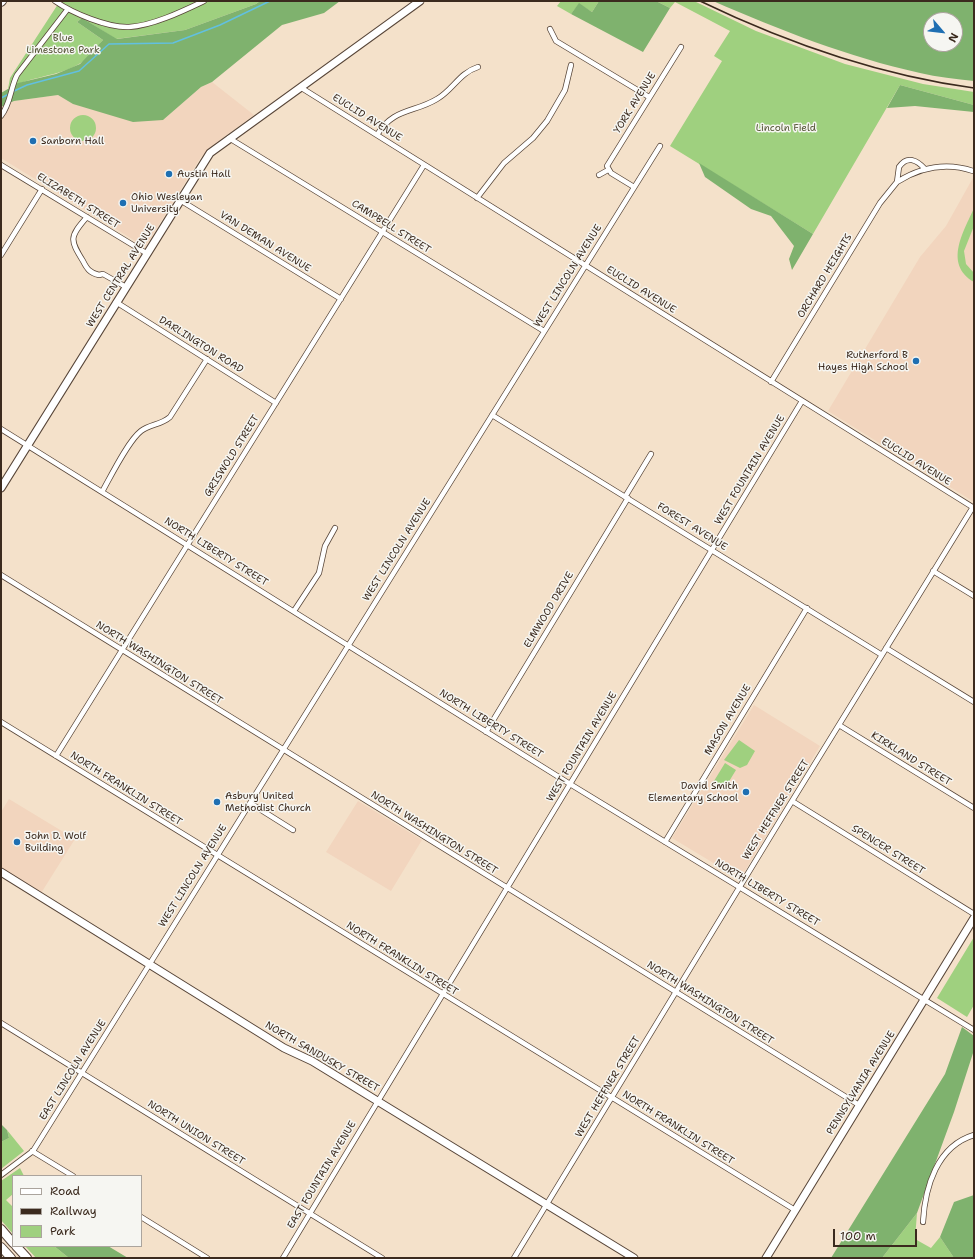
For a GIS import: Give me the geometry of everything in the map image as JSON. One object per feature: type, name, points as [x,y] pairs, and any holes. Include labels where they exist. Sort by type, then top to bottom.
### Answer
[{"type":"highway","points":[[1,1229],[12,1242]]},
{"type":"highway","points":[[1,1247],[12,1258]]},
{"type":"highway","points":[[17,1247],[27,1258]]},
{"type":"street","points":[[54,1],[67,10],[110,24],[127,27],[176,14],[204,1]]},
{"type":"street","name":"WEST CENTRAL AVENUE","points":[[1,488],[146,253],[210,153],[420,1]]},
{"type":"street","points":[[1,116],[11,100],[13,84],[17,75],[67,10]]},
{"type":"street","points":[[550,29],[556,41],[649,98]]},
{"type":"street","name":"YORK AVENUE","points":[[608,170],[607,164],[681,46]]},
{"type":"street","points":[[477,198],[504,164],[533,138],[547,121],[565,90],[571,65]]},
{"type":"street","points":[[377,135],[386,123],[395,116],[437,99],[462,75],[478,67]]},
{"type":"street","name":"EUCLID AVENUE","points":[[300,87],[973,508]]},
{"type":"street","name":"CAMPBELL STREET","points":[[229,138],[544,331]]},
{"type":"street","name":"WEST LINCOLN AVENUE","points":[[149,964],[660,146]]},
{"type":"street","name":"ORCHARD HEIGHTS","points":[[897,182],[897,170],[906,160],[916,160],[925,169]]},
{"type":"street","name":"ELIZABETH STREET","points":[[1,165],[146,253]]},
{"type":"street","name":"GRISWOLD STREET","points":[[56,756],[424,165]]},
{"type":"street","name":"ORCHARD HEIGHTS","points":[[771,382],[880,203],[897,182],[925,169],[948,166],[973,172]]},
{"type":"street","points":[[599,175],[608,170],[634,187]]},
{"type":"street","points":[[1,255],[42,189]]},
{"type":"street","name":"VAN DEMAN AVENUE","points":[[180,200],[341,299]]},
{"type":"street","points":[[87,217],[74,236],[74,248],[89,271],[99,276],[103,274],[126,287]]},
{"type":"street","name":"DARLINGTON ROAD","points":[[116,302],[276,403]]},
{"type":"street","points":[[102,492],[136,436],[145,428],[161,423],[170,417],[207,359]]},
{"type":"street","name":"WEST FOUNTAIN AVENUE","points":[[377,1101],[802,401]]},
{"type":"street","name":"FOREST AVENUE","points":[[492,415],[882,654]]},
{"type":"street","name":"NORTH LIBERTY STREET","points":[[1,429],[570,784],[974,1030]]},
{"type":"street","name":"ELMWOOD DRIVE","points":[[486,732],[651,454]]},
{"type":"street","name":"WEST HEFFNER STREET","points":[[514,1258],[739,887],[973,508]]},
{"type":"street","points":[[294,611],[319,573],[325,546],[335,528]]},
{"type":"street","points":[[933,571],[974,596]]},
{"type":"street","name":"NORTH WASHINGTON STREET","points":[[1,576],[859,1105]]},
{"type":"street","name":"MASON AVENUE","points":[[665,842],[807,608]]},
{"type":"street","points":[[886,648],[974,702]]},
{"type":"street","name":"NORTH FRANKLIN STREET","points":[[1,722],[795,1210]]},
{"type":"street","name":"KIRKLAND STREET","points":[[839,725],[974,808]]},
{"type":"street","name":"SPENCER STREET","points":[[792,801],[974,914]]},
{"type":"street","points":[[250,803],[293,830]]},
{"type":"street","name":"NORTH SANDUSKY STREET","points":[[1,872],[284,1048],[312,1061],[634,1258]]},
{"type":"street","name":"PENNSYLVANIA AVENUE","points":[[766,1258],[974,918]]},
{"type":"street","name":"EAST LINCOLN AVENUE","points":[[1,1175],[32,1151],[149,964]]},
{"type":"street","name":"NORTH UNION STREET","points":[[1,1023],[382,1258]]},
{"type":"street","name":"EAST FOUNTAIN AVENUE","points":[[283,1258],[377,1101]]},
{"type":"street","points":[[923,1222],[930,1181],[941,1160],[953,1145],[966,1137],[974,1135]]},
{"type":"street","points":[[32,1151],[72,1175]]},
{"type":"street","points":[[142,1218],[207,1258]]},
{"type":"shaded area","name":"Ohio Wesleyan University","points":[[212,82],[254,115],[217,142],[201,157],[145,247],[1,158],[1,107],[14,101],[58,95],[74,104],[163,120],[201,87]]},
{"type":"shaded area","name":"Rutherford B Hayes High School","points":[[974,176],[974,502],[828,411],[920,257],[946,226]]},
{"type":"shaded area","name":"David Smith Elementary School","points":[[754,705],[820,746],[740,879],[672,838]]},
{"type":"shaded area","points":[[9,799],[75,839],[38,898],[1,876],[1,812]]},
{"type":"shaded area","points":[[358,801],[422,840],[391,891],[326,852]]},
{"type":"green space","name":"Blue Limestone Park","points":[[60,1],[260,1],[256,4],[185,30],[116,39],[82,18],[77,22],[103,40],[86,60],[62,72],[25,81],[8,89],[10,78]]},
{"type":"green space","points":[[260,1],[340,1],[324,13],[282,25],[212,82],[201,87],[163,120],[133,122],[73,104],[58,95],[14,101],[1,107],[1,93],[18,83],[56,74],[80,64],[103,40],[77,22],[82,18],[117,39],[185,30],[256,4]]},
{"type":"green space","points":[[561,1],[599,1],[592,12],[579,4],[571,14],[557,6]]},
{"type":"green space","points":[[599,1],[656,1],[670,8],[643,52],[571,14],[579,3],[592,12]]},
{"type":"green space","name":"Lincoln Field","points":[[656,1],[694,1],[756,31],[845,64],[923,84],[974,92],[974,105],[900,85],[813,234],[670,146],[722,61],[714,56],[730,31],[675,2],[670,8]]},
{"type":"green space","points":[[713,1],[974,1],[974,81],[947,78],[893,67],[841,51],[789,32]]},
{"type":"green space","points":[[900,85],[974,105],[974,112],[915,106],[887,108]]},
{"type":"green space","points":[[83,115],[92,119],[96,128],[92,137],[83,141],[74,137],[70,128],[74,119]]},
{"type":"green space","points":[[699,163],[813,234],[792,270],[789,259],[794,246],[771,216],[751,209],[705,177]]},
{"type":"green space","points":[[974,208],[974,226],[964,251],[966,264],[974,273],[974,282],[965,275],[960,266],[958,257],[961,237]]},
{"type":"green space","points":[[739,740],[755,751],[747,765],[740,768],[724,760]]},
{"type":"green space","points":[[725,763],[736,770],[725,788],[714,781]]},
{"type":"green space","points":[[974,937],[974,1005],[967,1017],[937,998]]},
{"type":"green space","points":[[962,1027],[974,1036],[974,1050],[954,1112],[917,1213],[882,1258],[831,1258],[945,1074]]},
{"type":"green space","points":[[1,1124],[7,1130],[9,1138],[1,1142]]},
{"type":"green space","points":[[7,1130],[24,1151],[1,1169],[1,1142],[9,1138]]},
{"type":"green space","points":[[20,1168],[24,1175],[12,1175],[12,1195],[6,1200],[12,1206],[12,1233],[1,1220],[1,1181]]},
{"type":"green space","points":[[974,1195],[974,1258],[954,1258],[940,1237],[954,1202]]},
{"type":"green space","points":[[917,1213],[915,1239],[931,1248],[940,1237],[954,1258],[882,1258]]},
{"type":"green space","points":[[26,1247],[55,1247],[69,1258],[36,1258]]},
{"type":"green space","points":[[55,1247],[110,1247],[128,1258],[69,1258]]},
{"type":"waterway","points":[[12,92],[27,85],[79,71],[109,44],[173,43],[220,25],[270,1]]},
{"type":"waterway","points":[[1,98],[9,94]]},
{"type":"railway","points":[[700,1],[800,44],[868,66],[903,75],[974,88]]},
{"type":"place","name":"Sanborn Hall","points":[[33,141]]},
{"type":"place","name":"Austin Hall","points":[[169,174]]},
{"type":"place","name":"Ohio Wesleyan University","points":[[123,203]]},
{"type":"place","name":"Rutherford B Hayes High School","points":[[916,361]]},
{"type":"place","name":"David Smith Elementary School","points":[[746,792]]},
{"type":"place","name":"Asbury United Methodist Church","points":[[217,802]]},
{"type":"place","name":"John D. Wolf Building","points":[[17,842]]}]
